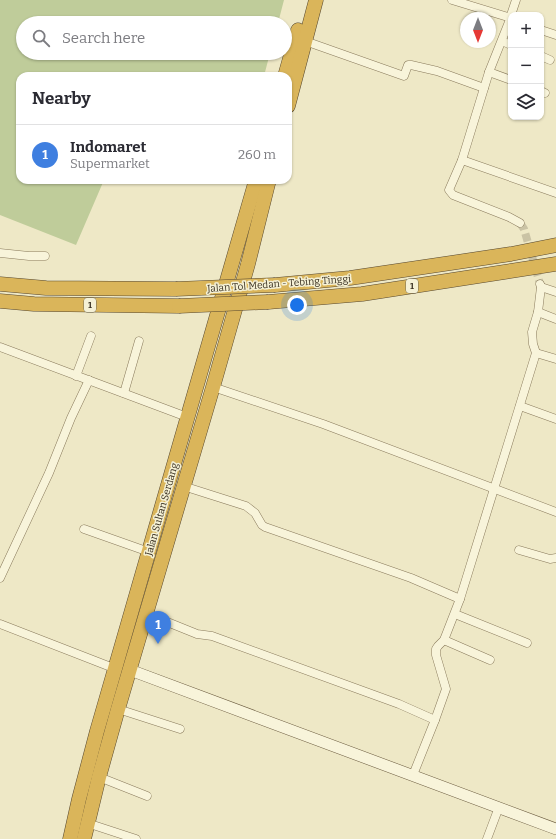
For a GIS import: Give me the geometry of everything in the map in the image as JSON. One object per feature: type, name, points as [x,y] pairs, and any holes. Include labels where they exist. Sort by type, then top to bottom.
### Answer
[{"type":"highway","points":[[292,51],[306,0]]},
{"type":"highway","points":[[292,91],[316,0]]},
{"type":"highway","points":[[286,72],[289,60]]},
{"type":"highway","name":"Jalan Sultan Serdang","points":[[70,839],[79,799],[255,184]]},
{"type":"highway","name":"Jalan Sultan Serdang","points":[[84,839],[118,709],[213,387],[248,264],[268,184]]},
{"type":"highway","name":"Jalan Tol Medan - Tebing Tinggi","points":[[0,284],[46,288],[176,289],[275,285],[350,278],[511,254],[556,245]]},
{"type":"highway","name":"Jalan Tol Medan - Tebing Tinggi","points":[[0,301],[34,304],[179,306],[268,302],[362,294],[556,264]]},
{"type":"street","points":[[452,0],[508,16]]},
{"type":"street","points":[[512,12],[516,0]]},
{"type":"street","points":[[508,25],[489,72],[462,160],[450,188],[450,193],[509,216],[520,223]]},
{"type":"street","points":[[544,31],[556,35]]},
{"type":"street","points":[[305,41],[404,76],[408,66],[411,65],[437,71],[484,88]]},
{"type":"street","points":[[502,41],[508,44]]},
{"type":"street","points":[[544,57],[550,60]]},
{"type":"street","points":[[489,72],[508,79]]},
{"type":"street","points":[[462,160],[556,192]]},
{"type":"street","points":[[0,253],[45,256]]},
{"type":"street","points":[[413,775],[436,720],[446,689],[436,652],[438,646],[444,640],[455,614],[536,353],[533,344],[532,332],[538,312],[541,285],[556,292]]},
{"type":"street","points":[[538,312],[556,319]]},
{"type":"street","points":[[76,376],[91,336]]},
{"type":"street","points":[[124,394],[139,341]]},
{"type":"street","points":[[0,348],[187,417]]},
{"type":"street","points":[[536,353],[556,360]]},
{"type":"street","points":[[0,578],[49,472],[88,380]]},
{"type":"street","points":[[213,387],[323,424],[556,512]]},
{"type":"street","points":[[520,406],[556,419]]},
{"type":"street","points":[[183,486],[246,506],[255,513],[262,525],[265,527],[410,578],[460,599]]},
{"type":"street","points":[[84,529],[149,552]]},
{"type":"street","points":[[518,550],[550,559],[556,558]]},
{"type":"street","points":[[145,614],[191,632],[212,636],[399,704],[436,720]]},
{"type":"street","points":[[455,614],[527,644]]},
{"type":"street","points":[[0,624],[116,669]]},
{"type":"street","points":[[444,640],[490,660]]},
{"type":"street","points":[[130,670],[556,829]]},
{"type":"street","points":[[118,709],[180,729]]},
{"type":"street","points":[[99,777],[147,796]]},
{"type":"street","points":[[488,839],[498,807]]},
{"type":"street","points":[[87,823],[136,839]]},
{"type":"green space","points":[[0,0],[284,0],[280,16],[16,16],[16,60],[268,60],[265,72],[16,72],[16,184],[102,184],[76,245],[0,215]]},
{"type":"tunnel","points":[[520,223],[524,229],[540,284]]},
{"type":"place","name":"Indomaret","points":[[158,644]]}]
